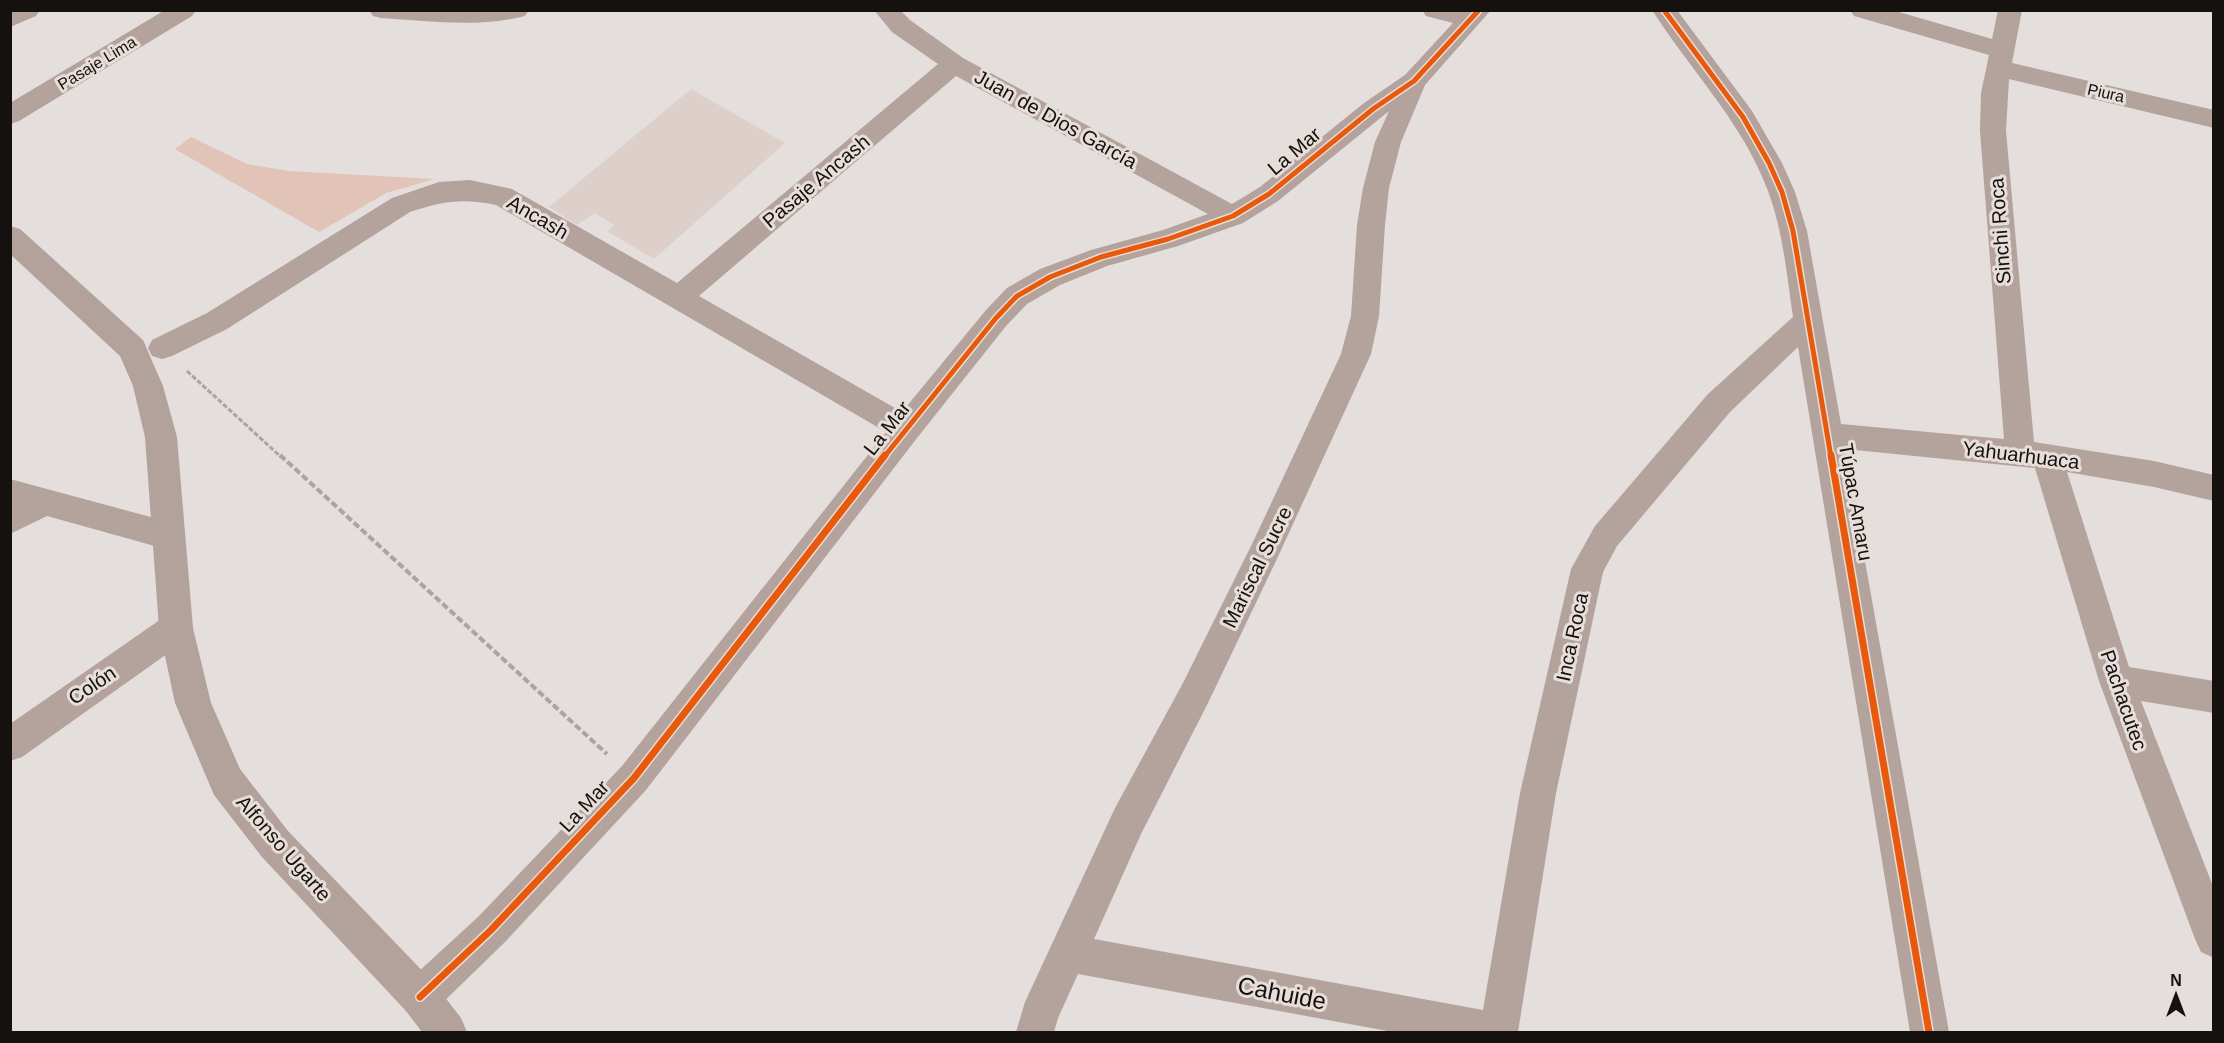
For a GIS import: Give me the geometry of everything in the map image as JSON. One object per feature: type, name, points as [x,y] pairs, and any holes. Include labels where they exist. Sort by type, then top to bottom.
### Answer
[{"type":"main road","name":"Alfonso Ugarte","points":[[10,237],[132,349],[148,386],[161,437],[176,628],[193,703],[227,782],[275,844],[420,997],[447,1032]]},
{"type":"street","points":[[10,19],[28,10]]},
{"type":"street","name":"Pasaje Lima","points":[[10,115],[184,10]]},
{"type":"street","points":[[381,10],[470,16],[517,10]]},
{"type":"street","name":"Juan de Dios García","points":[[886,10],[901,26],[954,64],[1233,216]]},
{"type":"street","points":[[1434,10],[1474,16]]},
{"type":"street","name":"Túpac Amaru","points":[[1664,10],[1730,100],[1764,153],[1780,187],[1793,231],[1929,1032]]},
{"type":"street","name":"Piura","points":[[1862,10],[1999,59],[2214,119]]},
{"type":"street","name":"Sinchi Roca","points":[[2010,10],[1999,59],[1993,131],[2008,330],[2034,454]]},
{"type":"street","name":"La Mar","points":[[420,997],[491,930],[634,778],[906,429],[996,318],[1017,296],[1050,277],[1101,257],[1168,239],[1233,216],[1269,194],[1365,115],[1414,81],[1474,16]]},
{"type":"street","name":"Pasaje Ancash","points":[[678,298],[954,64]]},
{"type":"street","name":"Mariscal Sucre","points":[[1035,1032],[1039,1016],[1128,821],[1195,694],[1265,551],[1356,354],[1365,316],[1371,225],[1376,188],[1388,142],[1414,81]]},
{"type":"street","name":"Ancash","points":[[162,348],[217,321],[401,205],[439,192],[470,190],[503,196],[906,429]]},
{"type":"street","name":"Inca Roca","points":[[1497,1032],[1538,793],[1587,569],[1606,536],[1719,403],[1807,322]]},
{"type":"street","name":"Yahuarhuaca","points":[[1828,435],[2034,454],[2154,474],[2214,488]]},
{"type":"street","name":"Pachacutec","points":[[2034,454],[2116,681],[2214,939]]},
{"type":"street","points":[[10,492],[169,536]]},
{"type":"street","points":[[10,521],[44,501]]},
{"type":"street","name":"Colón","points":[[10,745],[176,628]]},
{"type":"street","points":[[2116,681],[2214,697]]},
{"type":"street","name":"Cahuide","points":[[1068,953],[1497,1032]]},
{"type":"path","points":[[162,348],[634,778]]},
{"type":"shaded area","points":[[691,89],[785,143],[654,259],[607,231],[614,225],[595,213],[577,225],[549,207]]},
{"type":"shaded area","points":[[191,137],[247,164],[288,171],[434,179],[386,193],[319,232],[175,149]]},
{"type":"cycle path","points":[[420,997],[491,930],[634,778],[906,429],[996,318],[1017,296],[1050,277],[1101,257],[1168,239],[1233,216],[1269,194],[1373,109],[1414,81],[1479,10]]},
{"type":"cycle path","points":[[1664,10],[1743,117],[1769,163],[1789,214],[1929,1032]]}]
